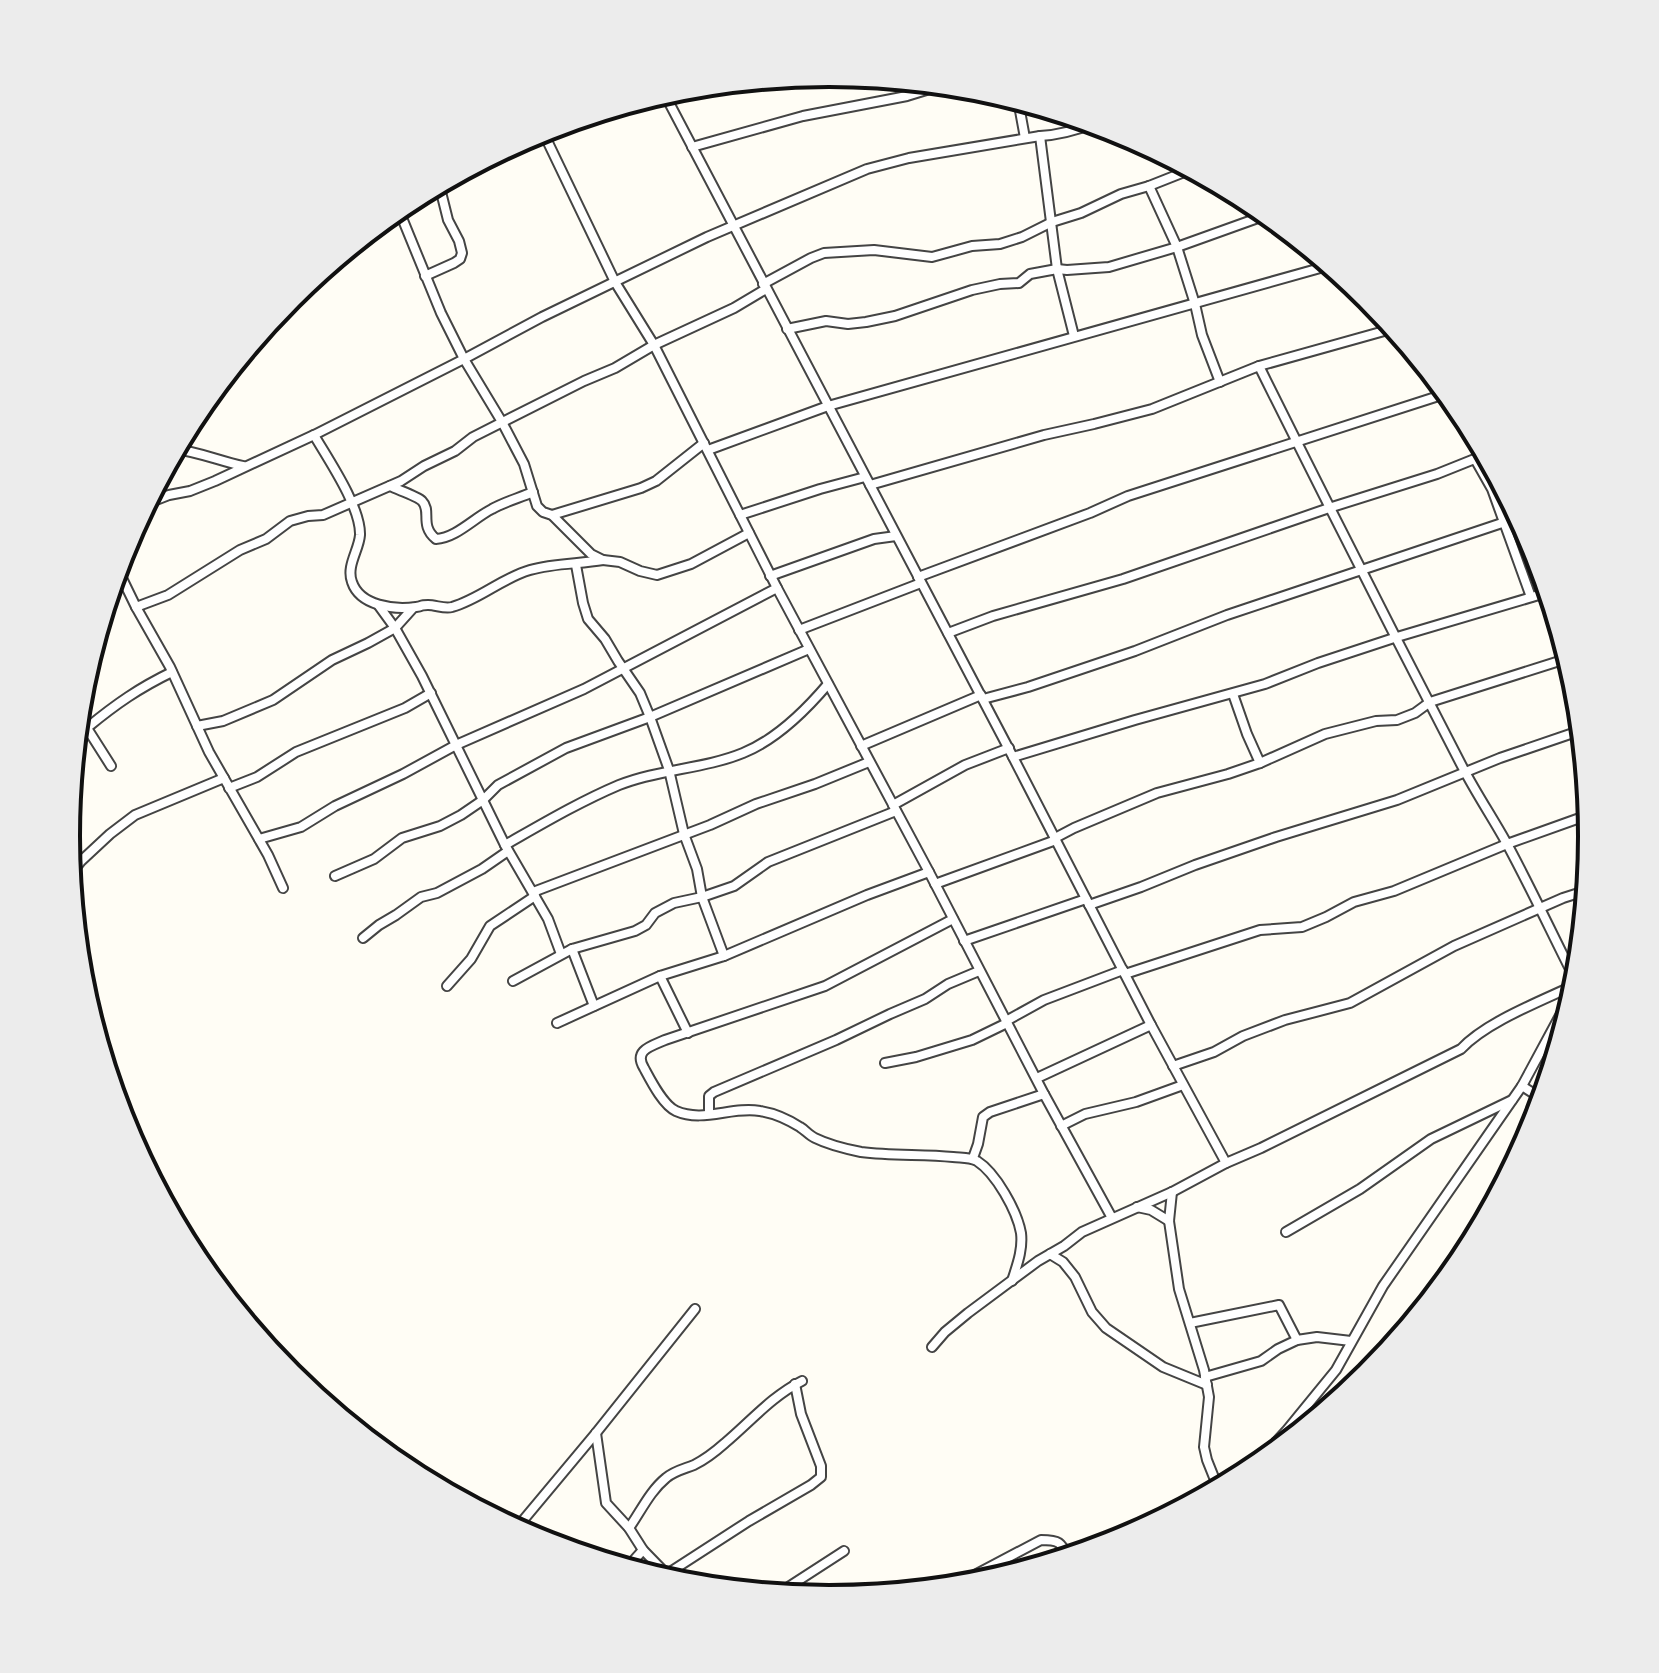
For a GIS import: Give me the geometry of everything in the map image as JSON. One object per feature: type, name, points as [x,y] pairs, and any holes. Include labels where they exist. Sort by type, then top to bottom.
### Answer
[{"type":"street","points":[[692,147],[803,116],[919,92]]},
{"type":"street","points":[[670,104],[1226,1163]]},
{"type":"street","points":[[1020,112],[1025,138]]},
{"type":"street","points":[[161,498],[190,491],[314,435],[542,317],[707,237],[867,169],[909,158],[1078,130]]},
{"type":"street","points":[[1040,136],[1057,269],[1074,336]]},
{"type":"street","points":[[548,142],[615,282],[654,345],[770,576],[1112,1218]]},
{"type":"street","points":[[136,607],[168,595],[240,550],[266,539],[290,521],[323,515],[401,481],[455,451],[473,437],[734,308],[798,264],[824,253],[874,250],[932,257],[972,246],[1000,244],[1121,194],[1180,174]]},
{"type":"street","points":[[1149,186],[1177,247],[1202,335],[1220,382]]},
{"type":"street","points":[[425,276],[454,263],[462,253],[442,195]]},
{"type":"street","points":[[787,329],[815,322],[848,324],[895,316],[972,290],[1019,283],[1030,274],[1057,269],[1109,267],[1255,219]]},
{"type":"street","points":[[403,220],[441,313],[524,464],[537,506],[552,515],[591,554],[603,560]]},
{"type":"street","points":[[552,515],[649,485],[706,446],[828,406],[1318,268]]},
{"type":"street","points":[[740,515],[820,489],[867,481],[1152,409],[1259,366],[1383,331]]},
{"type":"street","points":[[1259,366],[1465,771],[1507,844],[1568,964]]},
{"type":"street","points":[[799,630],[1128,496],[1436,397]]},
{"type":"street","points":[[314,435],[352,503],[358,521],[360,536],[351,566],[352,582],[361,596],[379,606],[395,628],[431,693],[507,848],[548,919],[561,954]]},
{"type":"street","points":[[187,451],[244,467]]},
{"type":"street","points":[[948,633],[993,616],[1123,579],[1475,459],[1492,489],[1531,597]]},
{"type":"street","points":[[390,486],[421,500],[425,508],[426,527],[436,539],[442,539],[494,508],[533,492]]},
{"type":"street","points":[[861,746],[960,702],[1028,687],[1135,651],[1227,615],[1509,520]]},
{"type":"street","points":[[379,606],[446,608],[527,571],[603,560],[620,562],[657,575],[691,564],[749,533]]},
{"type":"street","points":[[770,576],[874,539],[896,536]]},
{"type":"street","points":[[576,565],[588,619],[605,639],[640,693],[650,717],[669,770],[702,897],[724,956]]},
{"type":"street","points":[[125,584],[283,888]]},
{"type":"street","points":[[259,839],[301,827],[335,806],[456,745],[584,689],[777,588]]},
{"type":"street","points":[[513,981],[572,949],[635,931],[646,925],[655,913],[674,903],[734,886],[768,862],[842,834],[894,808],[965,765],[1233,694],[1397,637],[1539,595]]},
{"type":"street","points":[[197,726],[223,721],[273,700],[332,660],[395,628],[414,608]]},
{"type":"street","points":[[335,876],[374,859],[402,838],[440,826],[461,815],[498,785],[566,748],[650,717],[809,649]]},
{"type":"street","points":[[935,884],[1056,839],[1074,828],[1157,793],[1260,763],[1325,734],[1376,721],[1397,720],[1415,713],[1430,702],[1558,662]]},
{"type":"street","points":[[111,766],[88,727],[123,699],[172,672]]},
{"type":"street","points":[[363,938],[421,897],[437,893],[482,869],[507,848],[573,807],[621,784],[745,753],[788,724],[828,684]]},
{"type":"street","points":[[229,788],[257,777],[296,752],[405,708],[431,693]]},
{"type":"street","points":[[1233,694],[1260,763]]},
{"type":"street","points":[[964,941],[1397,800],[1465,771],[1572,733]]},
{"type":"street","points":[[447,986],[471,959],[490,926],[534,894],[869,762]]},
{"type":"street","points":[[81,861],[135,815],[224,778]]},
{"type":"street","points":[[885,1063],[972,1040],[1044,1000],[1124,972],[1260,930],[1302,927],[1354,902],[1394,891],[1578,819]]},
{"type":"street","points":[[557,1023],[660,976],[724,956],[929,872]]},
{"type":"street","points":[[1173,1066],[1214,1052],[1243,1036],[1285,1020],[1350,1003],[1454,946],[1576,895]]},
{"type":"street","points":[[953,919],[825,986],[665,1040],[640,1056],[663,1103],[675,1111],[701,1116],[740,1109],[763,1111],[794,1123],[815,1138],[835,1146],[892,1154],[973,1158],[986,1168],[1009,1200],[1021,1232],[1020,1257],[1012,1281]]},
{"type":"street","points":[[572,949],[594,1006]]},
{"type":"street","points":[[709,1114],[709,1096],[714,1092],[836,1040],[979,971]]},
{"type":"street","points":[[660,976],[688,1033]]},
{"type":"street","points":[[932,1347],[968,1313],[1082,1232],[1172,1192],[1461,1049],[1471,1038],[1497,1023],[1563,990]]},
{"type":"street","points":[[1037,1078],[1151,1025]]},
{"type":"street","points":[[1286,1431],[1336,1370],[1383,1286],[1522,1086],[1553,1028]]},
{"type":"street","points":[[1061,1126],[1085,1114],[1136,1102],[1183,1085]]},
{"type":"street","points":[[1522,1086],[1533,1093]]},
{"type":"street","points":[[973,1158],[983,1117],[1044,1094]]},
{"type":"street","points":[[1286,1232],[1360,1189],[1431,1139],[1512,1100]]},
{"type":"street","points":[[1172,1192],[1169,1221],[1179,1289],[1206,1381],[1209,1397],[1204,1447],[1216,1479]]},
{"type":"street","points":[[1137,1207],[1151,1210],[1169,1221]]},
{"type":"street","points":[[1050,1254],[1063,1262],[1075,1277],[1092,1312],[1106,1328],[1163,1367],[1206,1381],[1261,1361],[1297,1340],[1317,1337],[1351,1341]]},
{"type":"street","points":[[1190,1323],[1279,1305],[1297,1340]]},
{"type":"street","points":[[523,1520],[695,1309]]},
{"type":"street","points":[[629,1528],[652,1492],[667,1477],[709,1455],[772,1400],[798,1382],[801,1414],[821,1466],[821,1477],[674,1570]]},
{"type":"street","points":[[596,1433],[606,1503],[659,1566]]},
{"type":"street","points":[[984,1570],[1041,1540],[1053,1540],[1064,1548]]},
{"type":"street","points":[[634,1560],[643,1550]]},
{"type":"street","points":[[792,1584],[844,1551]]}]
